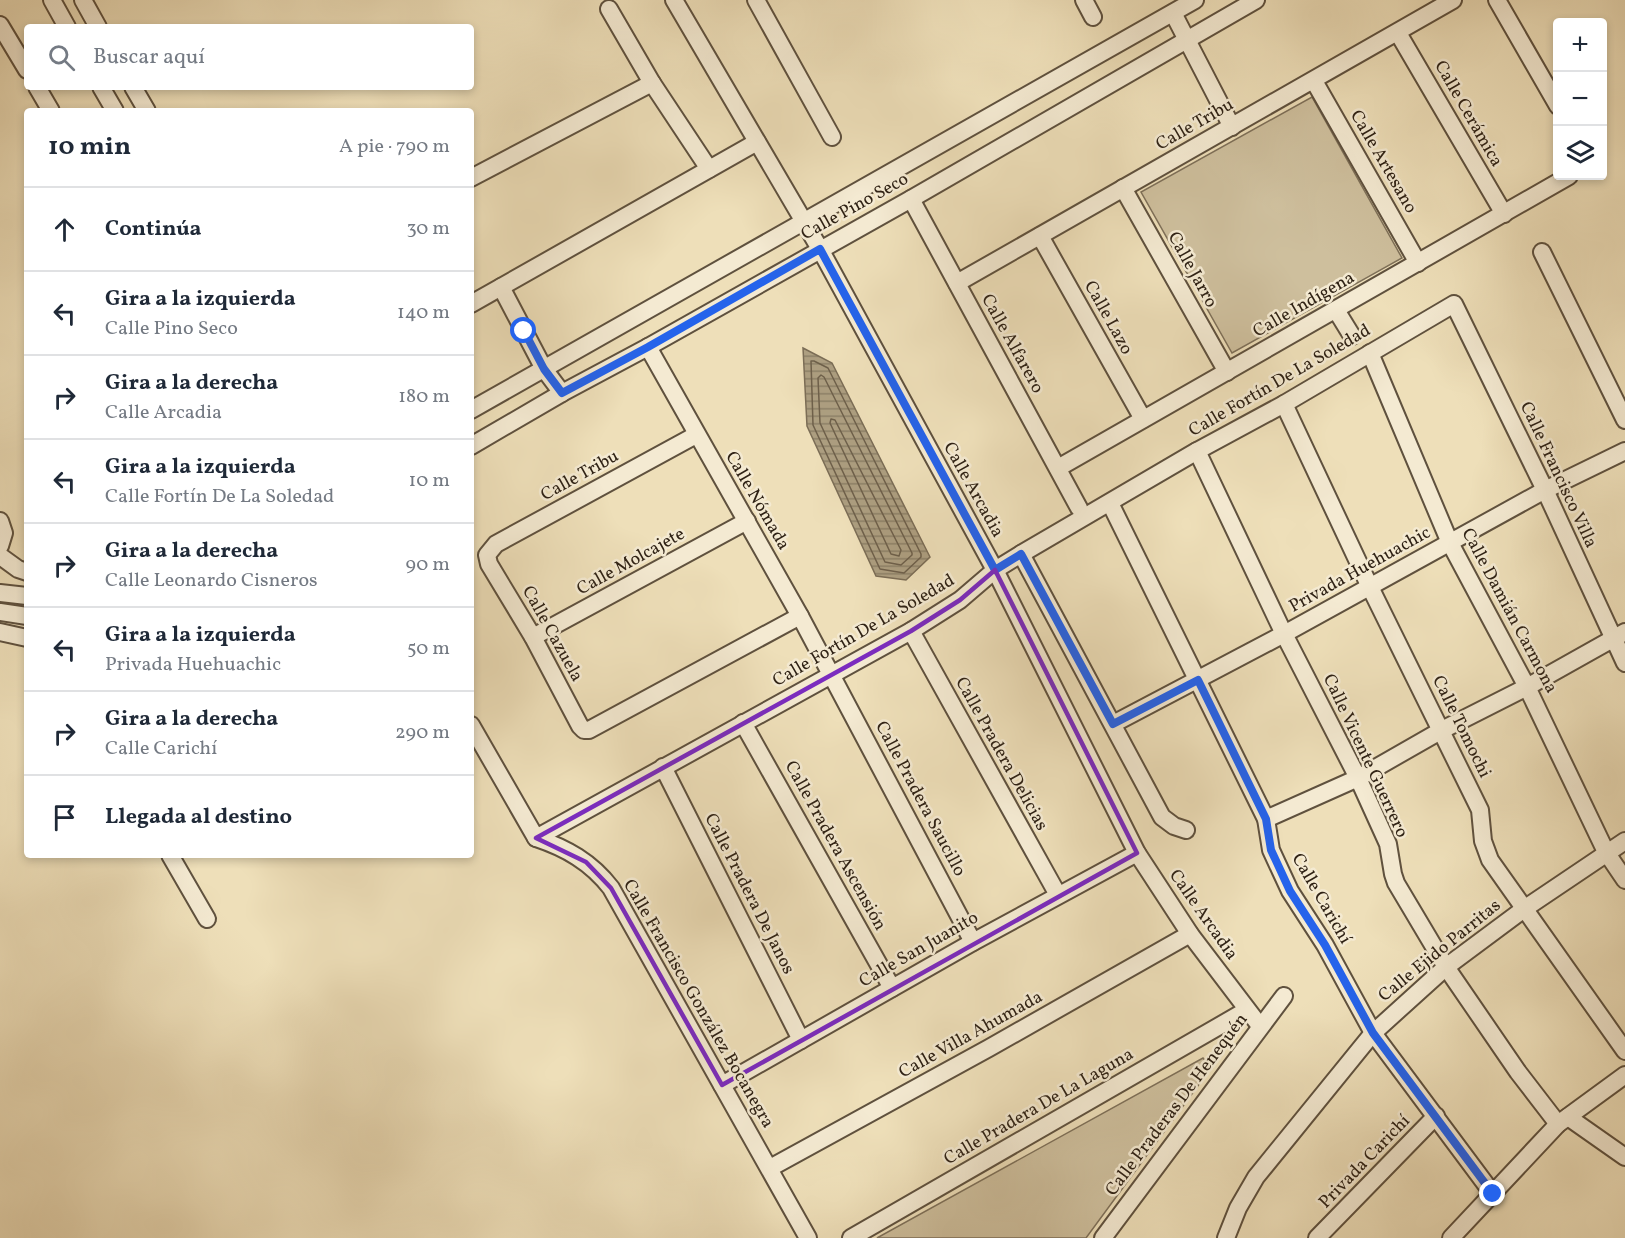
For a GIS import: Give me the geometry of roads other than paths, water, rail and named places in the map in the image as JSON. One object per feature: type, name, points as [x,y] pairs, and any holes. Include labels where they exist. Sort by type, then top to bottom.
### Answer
[{"type":"street","points":[[52,0],[65,24]]},
{"type":"street","points":[[83,0],[96,24]]},
{"type":"street","name":"Calle Arcadia","points":[[674,0],[820,249],[995,570],[1137,853],[1190,934],[1260,1026]]},
{"type":"street","points":[[756,0],[832,137]]},
{"type":"street","points":[[1084,0],[1093,17]]},
{"type":"street","name":"Calle Pino Seco","points":[[474,408],[1195,0]]},
{"type":"street","name":"Calle Pino Seco","points":[[474,444],[911,199],[1256,0]]},
{"type":"street","name":"Calle Tribu","points":[[957,283],[1453,0]]},
{"type":"street","points":[[1497,0],[1553,99]]},
{"type":"street","points":[[609,9],[652,83],[709,169]]},
{"type":"street","points":[[1173,13],[1232,127]]},
{"type":"street","points":[[0,25],[24,65]]},
{"type":"street","name":"Calle Cerámica","points":[[1398,33],[1504,214]]},
{"type":"street","name":"Calle Artesano","points":[[1314,81],[1419,263]]},
{"type":"street","points":[[474,176],[652,83]]},
{"type":"street","points":[[39,90],[49,108]]},
{"type":"street","points":[[103,90],[113,108]]},
{"type":"street","points":[[135,90],[145,108]]},
{"type":"street","points":[[474,302],[757,142]]},
{"type":"street","name":"Calle Indígena","points":[[1058,468],[1562,180]]},
{"type":"street","name":"Calle Jarro","points":[[1124,188],[1227,372]]},
{"type":"street","name":"Calle Alfarero","points":[[911,199],[1079,508]]},
{"type":"street","name":"Calle Lazo","points":[[1040,236],[1143,419]]},
{"type":"street","points":[[1542,252],[1625,420]]},
{"type":"street","points":[[501,287],[544,369],[562,393]]},
{"type":"street","name":"Calle Fortín De La Soledad","points":[[536,838],[911,631],[960,600],[995,570],[1021,554],[1454,304]]},
{"type":"street","name":"Calle Francisco Villa","points":[[1454,304],[1619,636],[1625,663]]},
{"type":"street","points":[[1336,310],[1353,336]]},
{"type":"street","name":"Calle Nómada","points":[[648,347],[832,675]]},
{"type":"street","name":"Calle Damián Carmona","points":[[1370,353],[1450,543],[1527,687],[1606,852],[1625,880]]},
{"type":"street","name":"Calle Tomochi","points":[[1284,404],[1369,585],[1480,810],[1484,841],[1490,860],[1625,1051]]},
{"type":"street","name":"Calle Tribu","points":[[487,555],[496,544],[696,435]]},
{"type":"street","name":"Calle Vicente Guerrero","points":[[1197,451],[1284,634],[1358,778],[1388,844],[1390,864],[1396,883],[1446,967],[1518,1072],[1563,1121],[1625,1157]]},
{"type":"street","name":"Privada Huehuachic","points":[[1113,724],[1284,634],[1369,585],[1545,490],[1625,451]]},
{"type":"street","name":"Calle Carichí","points":[[1110,503],[1266,819],[1271,850],[1290,891],[1325,945],[1373,1033],[1493,1194]]},
{"type":"street","points":[[0,521],[4,533],[0,546]]},
{"type":"street","name":"Calle Molcajete","points":[[533,637],[747,521]]},
{"type":"street","points":[[1021,554],[1162,817],[1174,826],[1186,830]]},
{"type":"street","name":"Calle Cazuela","points":[[487,555],[489,564],[533,637],[580,726],[586,730],[800,616]]},
{"type":"street","points":[[0,556],[24,571]]},
{"type":"street","points":[[0,593],[24,596]]},
{"type":"street","points":[[0,612],[24,616]]},
{"type":"street","name":"Calle Pradera Delicias","points":[[911,631],[1058,895]]},
{"type":"street","points":[[0,632],[24,637]]},
{"type":"street","points":[[1266,819],[1358,778],[1442,730],[1527,687],[1619,636]]},
{"type":"street","name":"Calle Pradera Saucillo","points":[[832,675],[973,942]]},
{"type":"street","name":"Calle Pradera Ascensión","points":[[743,723],[892,988]]},
{"type":"street","points":[[474,730],[536,838]]},
{"type":"street","name":"Calle Pradera De Janos","points":[[663,767],[801,1040]]},
{"type":"street","name":"Calle Francisco González Bocanegra","points":[[536,838],[556,845],[586,862],[611,888],[808,1238]]},
{"type":"street","name":"Calle Ejido Parritas","points":[[1226,1238],[1238,1208],[1256,1177],[1373,1033],[1446,967],[1524,909],[1625,841]]},
{"type":"street","name":"Calle San Juanito","points":[[722,1085],[973,942],[1137,853]]},
{"type":"street","points":[[172,858],[207,919]]},
{"type":"street","name":"Calle Villa Ahumada","points":[[770,1168],[1190,934]]},
{"type":"street","name":"Calle Praderas De Henequén","points":[[1103,1238],[1284,996]]},
{"type":"street","name":"Calle Pradera De La Laguna","points":[[851,1238],[1247,1010]]},
{"type":"street","points":[[1451,1238],[1563,1121],[1625,1075]]},
{"type":"street","name":"Privada Carichí","points":[[1322,1237],[1436,1116]]},
{"type":"water","points":[[803,348],[832,363],[930,557],[906,580],[876,576],[807,426]]}]
